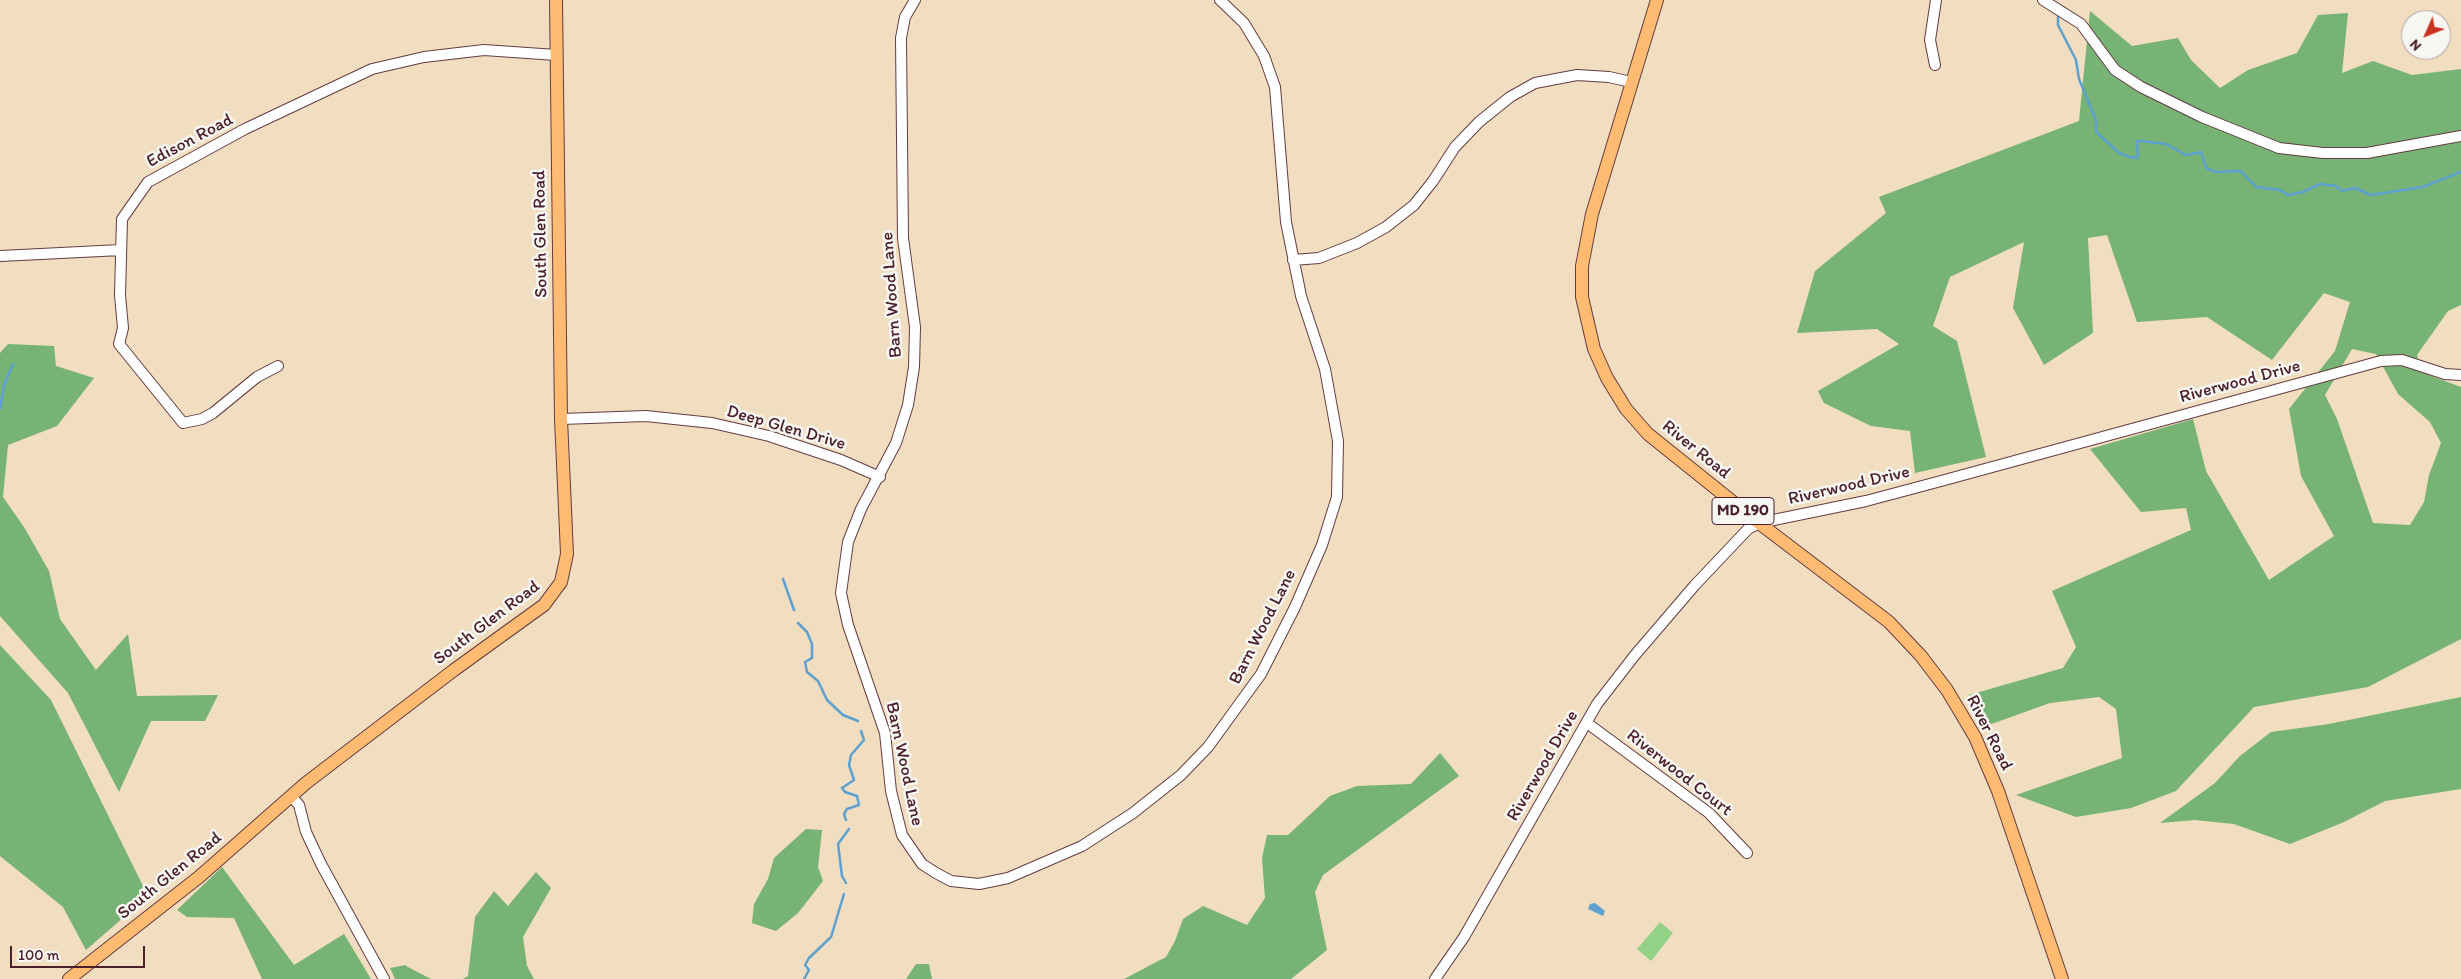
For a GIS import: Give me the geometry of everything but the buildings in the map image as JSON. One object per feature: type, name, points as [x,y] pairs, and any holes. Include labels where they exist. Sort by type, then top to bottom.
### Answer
[{"type":"main road","name":"South Glen Road","points":[[69,979],[199,877],[292,796],[454,670],[544,605],[554,594],[564,576],[567,554],[561,419],[556,0]]},
{"type":"main road","name":"River Road","points":[[1657,0],[1592,214],[1582,266],[1582,297],[1594,349],[1607,378],[1626,409],[1648,434],[1759,523],[1889,622],[1921,656],[1947,690],[1975,738],[1998,791],[2062,979]]},
{"type":"street","name":"Barn Wood Lane","points":[[915,0],[905,18],[901,38],[903,238],[915,327],[914,367],[908,405],[896,443],[862,509],[848,542],[841,593],[848,625],[884,733],[891,791],[899,826],[910,850],[922,864],[952,881],[979,884],[1008,878],[1082,846],[1133,813],[1181,775],[1208,747],[1261,674],[1295,607],[1322,545],[1337,497],[1338,441],[1325,369],[1306,312],[1293,260],[1283,196],[1275,87],[1264,56],[1244,23],[1220,0]]},
{"type":"street","points":[[1935,65],[1930,40],[1936,0]]},
{"type":"street","points":[[2043,0],[2081,24],[2115,70],[2141,88],[2202,117],[2279,148],[2323,153],[2367,154],[2461,136]]},
{"type":"street","name":"Edison Road","points":[[278,366],[257,377],[213,413],[191,422],[180,420],[119,344],[123,328],[120,295],[122,219],[148,182],[245,129],[372,69],[424,57],[484,50],[556,55]]},
{"type":"street","points":[[1293,260],[1319,258],[1357,243],[1386,227],[1414,206],[1455,147],[1479,122],[1510,96],[1535,82],[1577,75],[1609,77],[1631,82]]},
{"type":"street","points":[[0,256],[121,250]]},
{"type":"street","name":"Riverwood Drive","points":[[1435,979],[1464,937],[1597,704],[1635,655],[1695,585],[1748,529],[1759,523],[1866,501],[1932,484],[2381,361],[2402,360],[2445,374],[2461,375]]},
{"type":"street","name":"Deep Glen Drive","points":[[561,419],[646,416],[712,423],[769,436],[841,460],[880,477]]},
{"type":"street","name":"Riverwood Court","points":[[1587,723],[1708,813],[1747,853]]},
{"type":"street","points":[[292,796],[299,805],[306,832],[321,864],[384,979]]},
{"type":"green space","points":[[2090,11],[2132,46],[2178,38],[2191,60],[2220,88],[2248,70],[2297,53],[2318,15],[2348,13],[2342,73],[2373,61],[2412,75],[2461,69],[2461,305],[2448,311],[2417,355],[2421,372],[2461,387],[2461,639],[2368,687],[2254,707],[2176,791],[2131,808],[2076,817],[2016,795],[2122,758],[2116,709],[2099,697],[2050,703],[1983,727],[1969,695],[2063,668],[2076,647],[2052,591],[2191,530],[2186,508],[2141,512],[2090,449],[2193,419],[2206,471],[2269,580],[2334,536],[2301,476],[2289,409],[2335,351],[2350,302],[2324,293],[2272,360],[2207,317],[2137,322],[2107,235],[2088,238],[2093,333],[2044,365],[2013,308],[2024,242],[1950,277],[1933,326],[1957,341],[1986,457],[1915,473],[1910,431],[1871,426],[1824,403],[1818,391],[1899,344],[1877,329],[1797,333],[1815,271],[1886,213],[1879,197],[2079,121]],"holes":[[[2352,349],[2376,354],[2398,394],[2430,422],[2441,443],[2429,475],[2424,502],[2410,525],[2373,523],[2337,419],[2325,395]]]},
{"type":"green space","points":[[8,344],[54,346],[56,366],[94,378],[57,426],[8,445],[3,497],[24,527],[49,571],[60,619],[96,670],[128,634],[137,696],[218,695],[205,721],[151,721],[119,792],[68,693],[0,616],[0,353]]},
{"type":"green space","points":[[0,645],[51,700],[148,896],[86,950],[63,907],[0,856]]},
{"type":"green space","points":[[2461,697],[2461,789],[2385,801],[2344,822],[2290,844],[2234,824],[2195,820],[2160,823],[2215,783],[2240,756],[2271,732],[2329,724]]},
{"type":"green space","points":[[1440,753],[1459,776],[1323,875],[1315,892],[1327,950],[1291,979],[1124,979],[1166,957],[1175,941],[1183,919],[1203,906],[1247,925],[1265,898],[1262,858],[1267,835],[1288,835],[1330,796],[1357,786],[1411,784]]},
{"type":"green space","points":[[806,829],[822,830],[818,867],[823,881],[798,913],[776,931],[752,923],[754,904],[768,879],[774,858]]},
{"type":"green space","points":[[222,867],[294,965],[344,934],[371,979],[262,979],[234,918],[187,917],[177,910]]},
{"type":"green space","points":[[536,872],[551,888],[523,937],[527,966],[534,979],[463,979],[468,976],[475,917],[494,891],[508,906]]},
{"type":"green space","points":[[1660,922],[1673,933],[1651,961],[1637,949]]},
{"type":"green space","points":[[916,964],[929,964],[932,979],[906,979]]},
{"type":"green space","points":[[406,965],[431,979],[395,979],[390,968]]},
{"type":"water","points":[[1595,903],[1605,911],[1603,916],[1588,909],[1590,904]]},
{"type":"waterway","points":[[2058,13],[2058,25],[2076,60],[2079,79],[2096,120],[2096,132],[2119,153],[2133,158],[2138,157],[2137,141],[2166,144],[2186,155],[2201,152],[2206,168],[2216,172],[2241,171],[2256,187],[2280,190],[2288,195],[2303,192],[2320,184],[2336,186],[2342,191],[2355,188],[2371,195],[2423,187],[2461,172]]},
{"type":"waterway","points":[[0,409],[4,385],[13,364]]},
{"type":"waterway","points":[[783,579],[794,610]]},
{"type":"waterway","points":[[798,623],[807,632],[812,644],[812,658],[805,662],[807,672],[818,681],[827,700],[843,715],[858,721]]},
{"type":"waterway","points":[[846,820],[844,814],[847,809],[859,805],[857,796],[845,792],[842,788],[854,780],[849,765],[851,755],[864,740],[861,731]]},
{"type":"waterway","points":[[846,883],[842,876],[838,844],[849,829]]},
{"type":"waterway","points":[[804,979],[809,970],[805,965],[809,958],[831,937],[844,894]]}]
